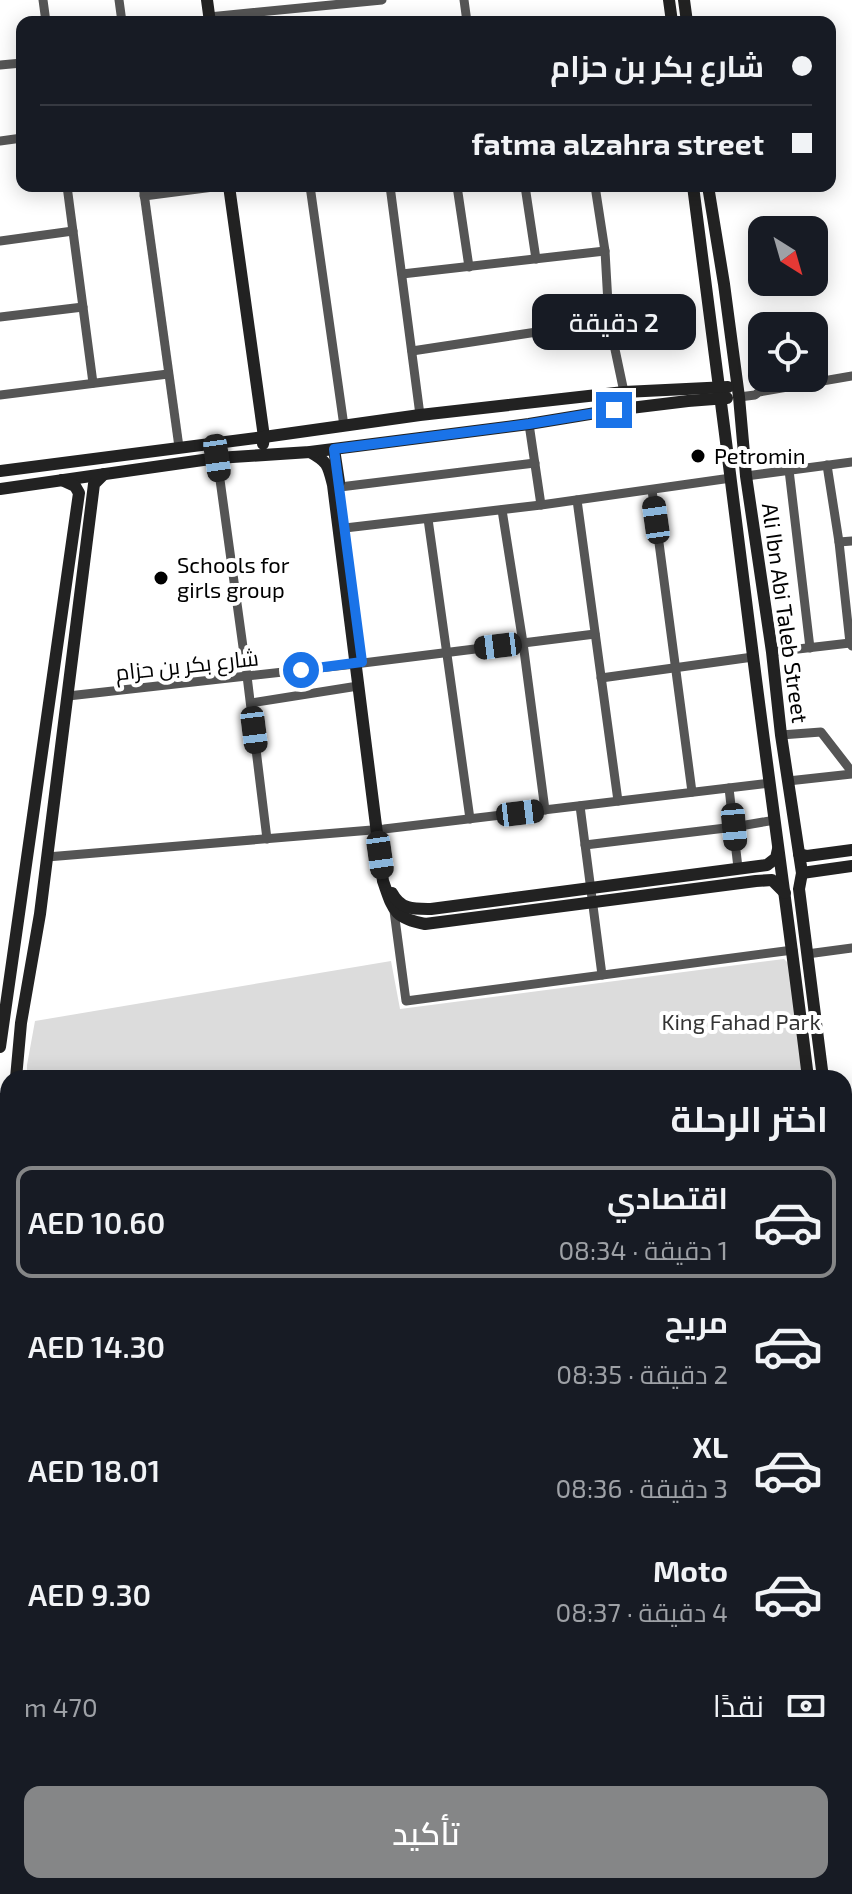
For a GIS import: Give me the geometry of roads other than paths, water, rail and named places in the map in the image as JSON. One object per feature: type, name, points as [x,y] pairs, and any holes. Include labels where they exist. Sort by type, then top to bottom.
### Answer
[{"type":"street","points":[[231,16],[290,5],[382,0]]},
{"type":"street","points":[[68,192],[93,383]]},
{"type":"street","points":[[144,192],[179,447]]},
{"type":"street","points":[[230,192],[264,437],[263,445],[240,457]]},
{"type":"street","points":[[311,192],[344,426]]},
{"type":"street","points":[[391,192],[420,415]]},
{"type":"street","points":[[458,192],[469,267]]},
{"type":"street","points":[[526,192],[536,259]]},
{"type":"street","points":[[596,192],[605,251],[609,321],[626,396],[614,410]]},
{"type":"street","points":[[694,192],[807,1070]]},
{"type":"street","name":"Ali Ibn Abi Taleb Street","points":[[709,192],[724,284],[746,476],[802,873]]},
{"type":"street","points":[[0,241],[73,231]]},
{"type":"street","points":[[402,274],[605,251]]},
{"type":"street","points":[[0,317],[83,307]]},
{"type":"street","points":[[412,351],[609,321]]},
{"type":"street","points":[[0,395],[168,374]]},
{"type":"street","points":[[0,471],[420,415],[624,392],[755,395],[852,376]]},
{"type":"street","points":[[0,489],[217,458],[310,452],[529,424],[688,401],[721,392]]},
{"type":"street","points":[[529,424],[541,505]]},
{"type":"street","points":[[334,449],[359,663],[358,686],[393,896],[403,907],[431,909],[767,865],[776,858],[779,846]]},
{"type":"street","points":[[310,452],[324,460],[333,485],[380,829],[383,881],[394,911],[406,1001],[793,950]]},
{"type":"street","points":[[217,458],[267,839]]},
{"type":"street","points":[[746,476],[852,462]]},
{"type":"street","points":[[340,487],[535,463]]},
{"type":"street","points":[[772,652],[851,645],[827,465]]},
{"type":"street","points":[[789,470],[810,648]]},
{"type":"street","points":[[17,1070],[21,1023],[40,914],[94,484],[104,474]]},
{"type":"street","points":[[345,528],[731,478]]},
{"type":"street","points":[[0,1047],[79,493],[75,486],[62,480]]},
{"type":"street","points":[[652,490],[692,792]]},
{"type":"street","points":[[577,500],[618,801]]},
{"type":"street","points":[[502,510],[545,810]]},
{"type":"street","points":[[428,519],[470,819]]},
{"type":"street","points":[[839,542],[852,541]]},
{"type":"street","name":"شارع بكر بن حزام","points":[[68,696],[595,634]]},
{"type":"street","points":[[601,678],[753,657]]},
{"type":"street","points":[[251,703],[358,686]]},
{"type":"street","points":[[781,735],[821,732],[852,773],[788,781]]},
{"type":"street","points":[[47,857],[380,829],[770,783]]},
{"type":"street","points":[[729,788],[738,868]]},
{"type":"street","points":[[580,806],[602,975]]},
{"type":"street","points":[[585,845],[775,820]]},
{"type":"street","points":[[799,854],[807,856],[852,850]]},
{"type":"street","points":[[822,1070],[799,889],[802,873],[852,866]]},
{"type":"street","points":[[394,911],[409,921],[425,924],[772,880],[786,894]]},
{"type":"street","points":[[807,954],[852,948]]},
{"type":"place","name":"Petromin","points":[[698,456]]},
{"type":"place","name":"Schools for girls group","points":[[161,578]]},
{"type":"park label","name":"King Fahad Park","points":[[741,1022]]}]
